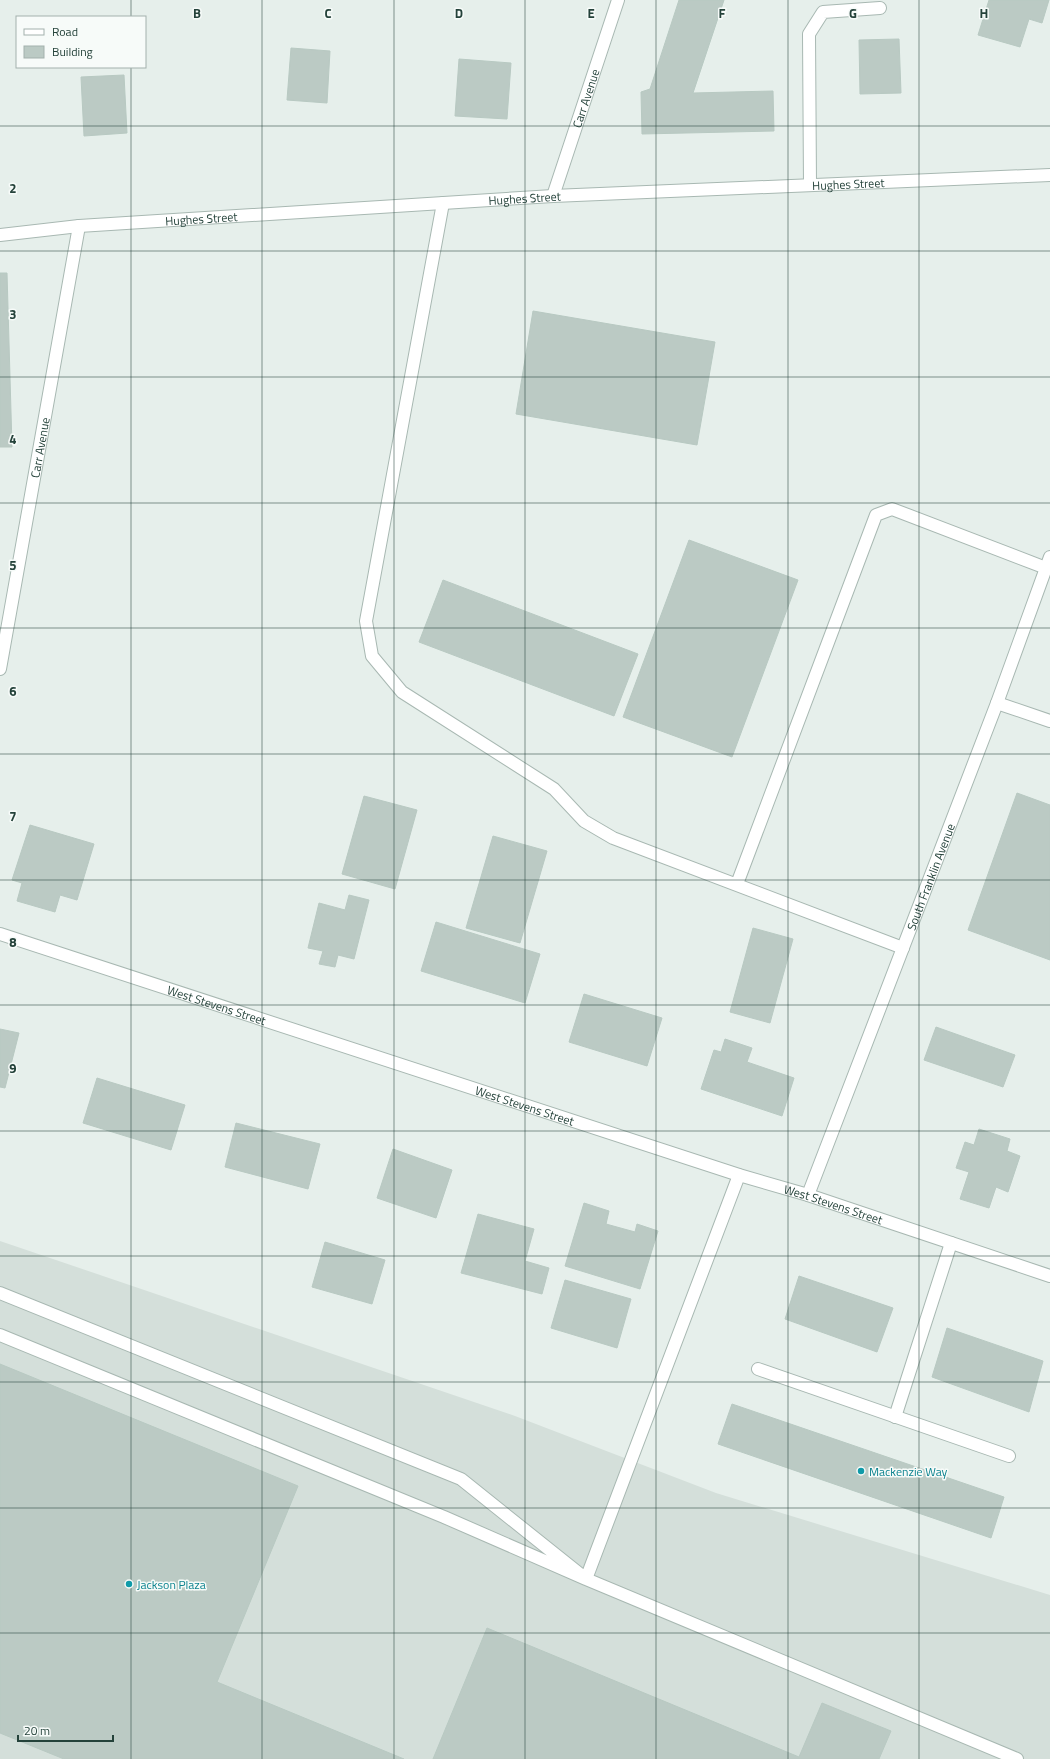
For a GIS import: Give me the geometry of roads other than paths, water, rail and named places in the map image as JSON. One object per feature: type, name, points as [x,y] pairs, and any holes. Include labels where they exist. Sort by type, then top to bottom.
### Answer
[{"type":"street","name":"Carr Avenue","points":[[552,196],[618,0]]},
{"type":"street","points":[[810,184],[809,34],[823,12],[880,8]]},
{"type":"street","name":"Hughes Street","points":[[0,234],[79,226],[552,196],[1050,175]]},
{"type":"street","points":[[443,203],[366,622],[372,656],[402,692],[554,789],[584,821],[613,838],[903,948]]},
{"type":"street","name":"Carr Avenue","points":[[0,669],[79,226]]},
{"type":"street","points":[[737,884],[876,515],[892,509],[1048,562]]},
{"type":"street","name":"South Franklin Avenue","points":[[808,1195],[997,703],[1048,562]]},
{"type":"street","points":[[997,703],[1050,721]]},
{"type":"street","name":"West Stevens Street","points":[[0,934],[739,1175],[808,1195],[1050,1276]]},
{"type":"street","points":[[586,1579],[739,1175]]},
{"type":"street","points":[[896,1417],[950,1243]]},
{"type":"street","points":[[0,1293],[461,1479],[586,1579]]},
{"type":"street","points":[[0,1335],[444,1517],[586,1579],[1017,1759]]},
{"type":"street","points":[[758,1369],[1009,1456]]},
{"type":"place","name":"Mackenzie Way","points":[[861,1471]]},
{"type":"place","name":"Jackson Plaza","points":[[129,1584]]}]
